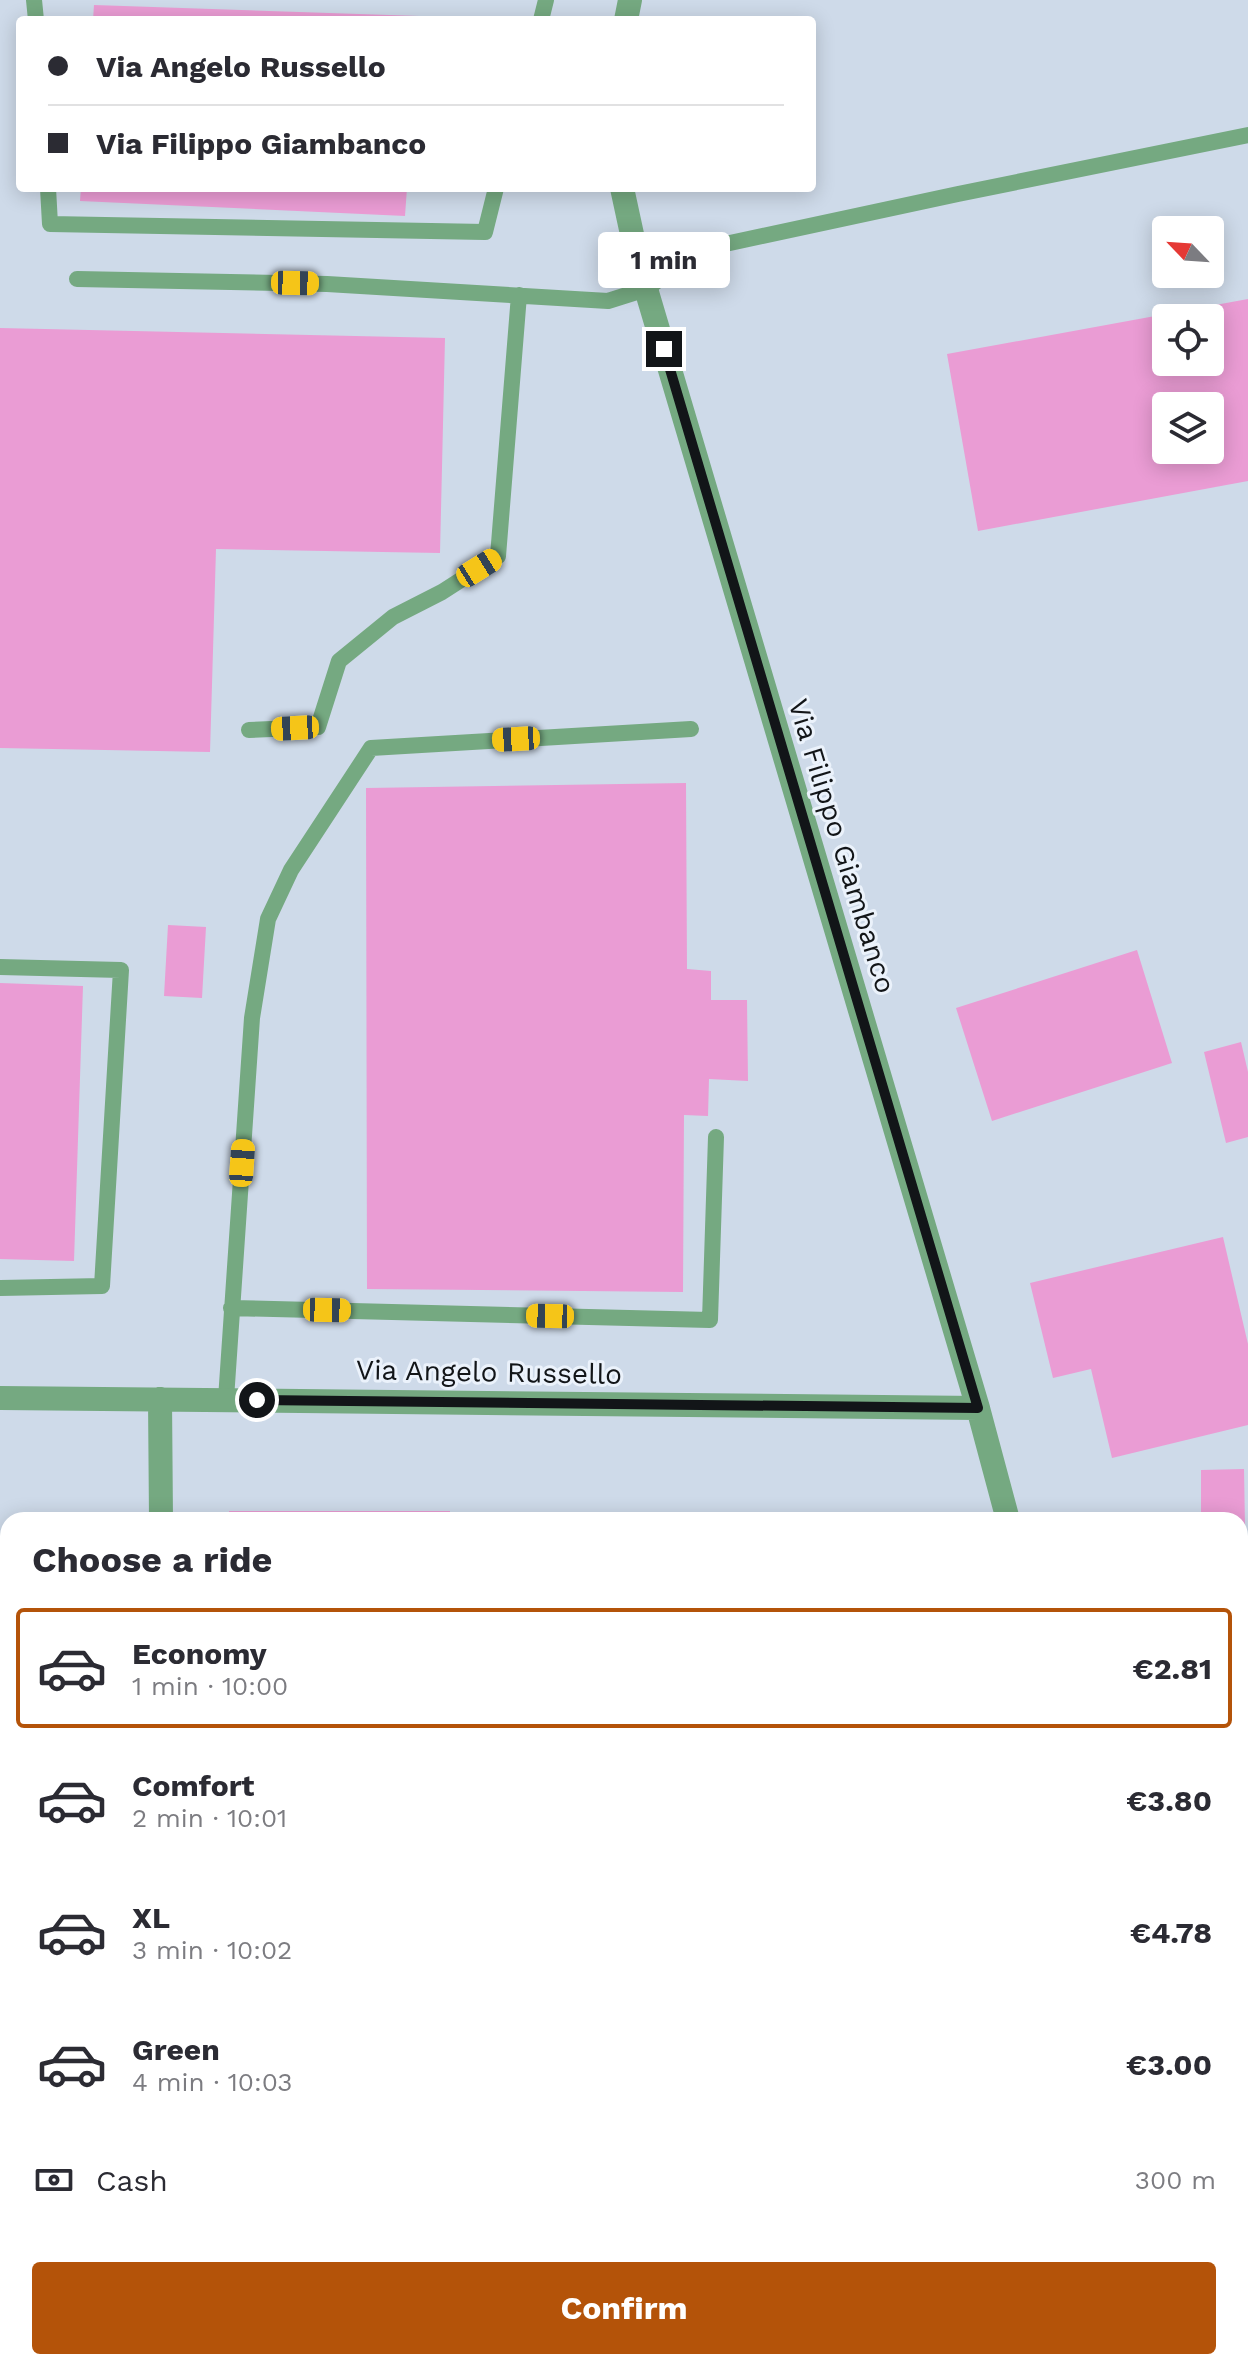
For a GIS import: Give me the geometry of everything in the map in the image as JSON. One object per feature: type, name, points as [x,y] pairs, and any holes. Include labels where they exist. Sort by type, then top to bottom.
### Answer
[{"type":"street","name":"Via Filippo Giambanco","points":[[623,192],[646,289],[978,1408],[1006,1512]]},
{"type":"street","name":"Via Angelo Russello","points":[[0,1398],[978,1408]]},
{"type":"street","points":[[160,1399],[161,1512]]},
{"type":"lane","points":[[77,279],[327,284],[608,301],[646,289],[702,249],[1248,135]]},
{"type":"lane","points":[[48,192],[50,224],[485,232],[495,192]]},
{"type":"lane","points":[[249,730],[318,727],[339,661],[393,617],[442,592],[498,556],[519,295]]},
{"type":"lane","points":[[226,1399],[252,1018],[268,919],[291,870],[371,748],[691,729]]},
{"type":"lane","points":[[0,967],[121,970],[102,1286],[0,1288]]},
{"type":"lane","points":[[231,1308],[710,1320],[716,1137]]},
{"type":"shaded area","points":[[0,0],[1248,0],[1248,1512],[0,1512]]},
{"type":"building","points":[[94,5],[419,16],[93,16]]},
{"type":"building","points":[[81,192],[407,192],[405,216],[80,201]]},
{"type":"building","points":[[1248,299],[1248,481],[978,531],[947,354],[1152,317],[1152,376],[1224,376],[1224,304],[1221,304]]},
{"type":"building","points":[[0,328],[445,338],[440,553],[216,549],[210,752],[0,748]]},
{"type":"building","points":[[686,783],[687,969],[711,971],[711,1000],[747,1000],[748,1081],[709,1079],[708,1116],[684,1115],[683,1292],[367,1289],[366,788]]},
{"type":"building","points":[[168,925],[206,927],[202,998],[164,996]]},
{"type":"building","points":[[1137,950],[1172,1063],[992,1121],[956,1008]]},
{"type":"building","points":[[0,983],[83,986],[74,1261],[0,1259]]},
{"type":"building","points":[[1241,1042],[1248,1072],[1248,1137],[1226,1143],[1204,1052]]},
{"type":"building","points":[[1223,1237],[1248,1344],[1248,1425],[1112,1458],[1091,1369],[1053,1378],[1030,1283]]},
{"type":"building","points":[[1244,1469],[1245,1512],[1201,1512],[1201,1470]]},
{"type":"building","points":[[229,1511],[450,1511],[450,1512]]},
{"type":"route","points":[[257,1400],[978,1408],[664,349]]}]
